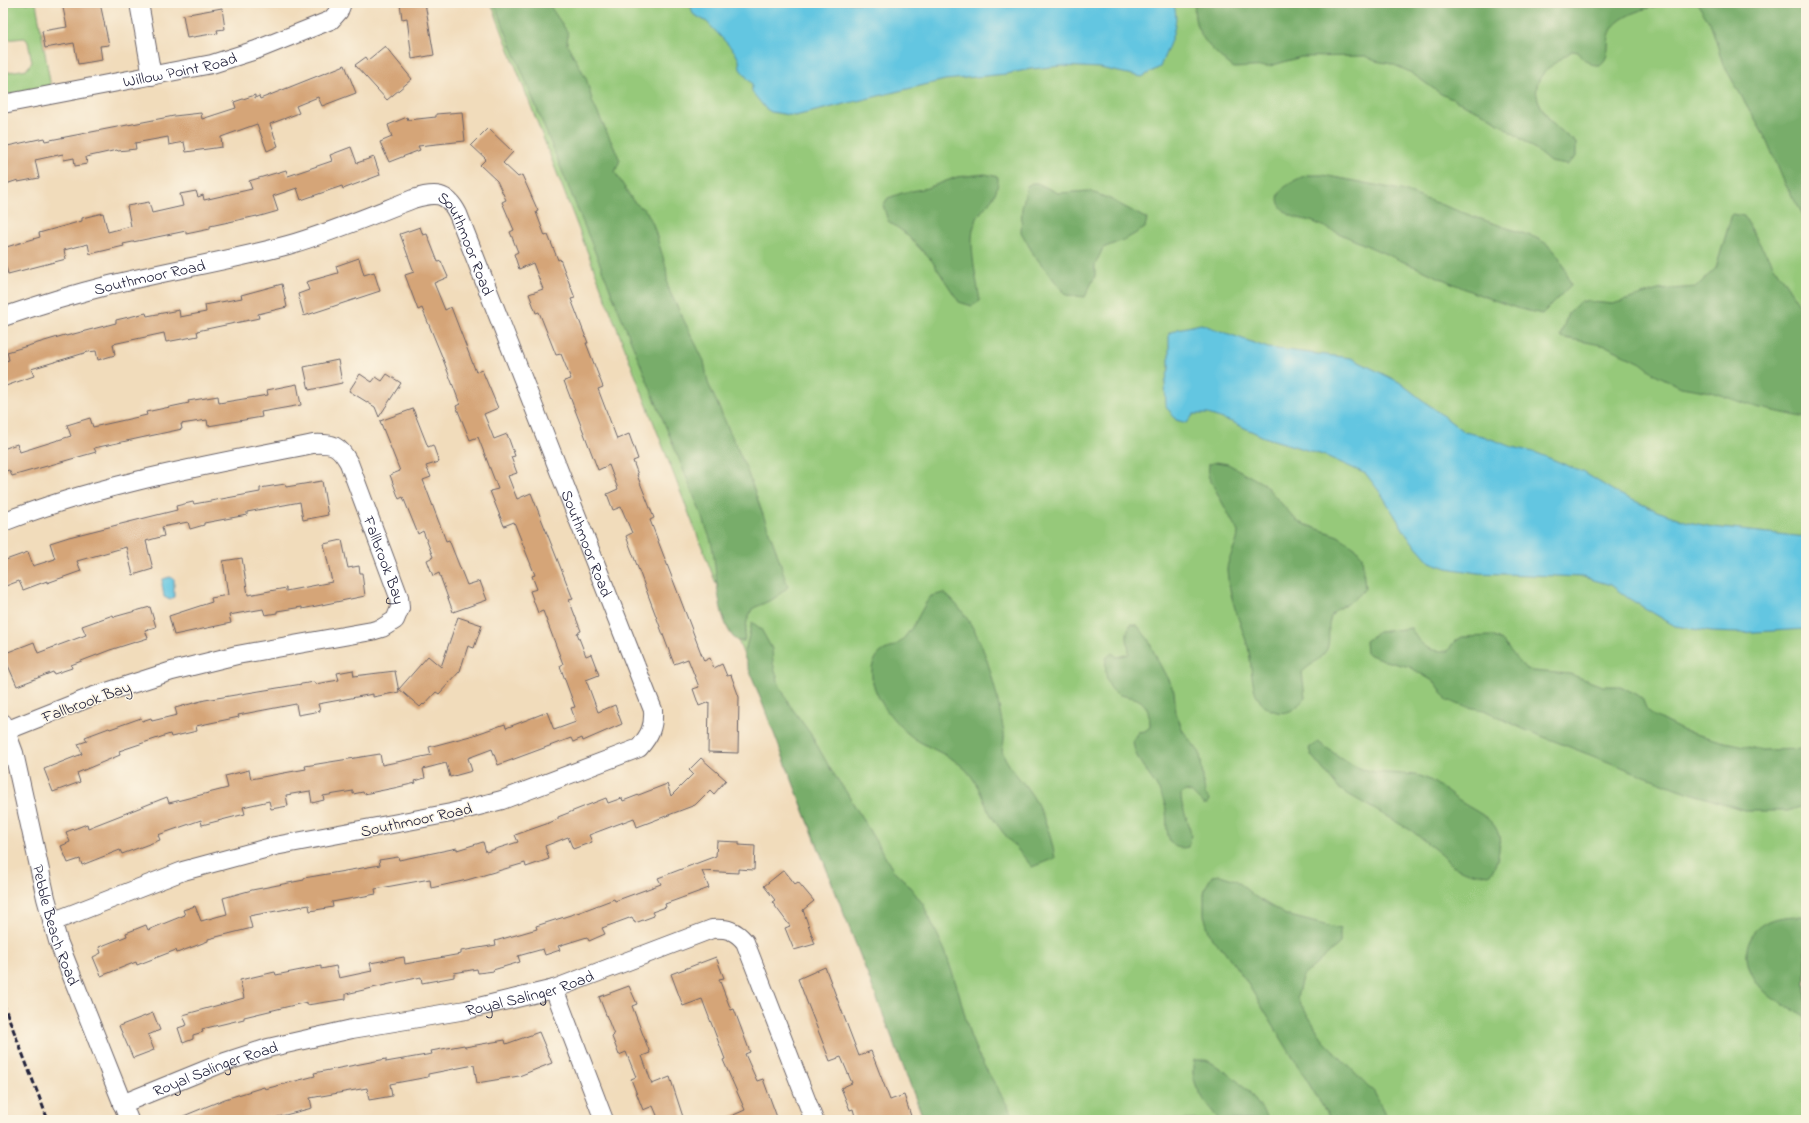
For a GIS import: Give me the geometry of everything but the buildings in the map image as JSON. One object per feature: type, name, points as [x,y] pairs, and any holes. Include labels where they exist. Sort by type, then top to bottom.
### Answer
[{"type":"street","points":[[139,3],[152,76]]},
{"type":"street","name":"Willow Point Road","points":[[3,104],[212,64],[256,50],[331,20],[342,3]]},
{"type":"street","name":"Southmoor Road","points":[[3,317],[111,284],[248,256],[330,231],[426,194],[441,196],[452,202],[653,710],[653,725],[648,737],[638,748],[502,800],[451,813],[275,846],[217,861],[149,882],[52,922]]},
{"type":"street","name":"Fallbrook Bay","points":[[3,522],[61,502],[136,480],[306,446],[329,444],[340,449],[349,463],[396,586],[400,608],[395,620],[382,628],[237,655],[172,671],[91,697],[4,728]]},
{"type":"street","name":"Pebble Beach Road","points":[[4,728],[14,753],[52,922],[58,941],[125,1112]]},
{"type":"street","name":"Royal Salinger Road","points":[[125,1112],[225,1062],[268,1048],[352,1029],[466,1010],[554,989],[712,929],[725,928],[736,932],[745,942],[814,1120]]},
{"type":"street","points":[[554,989],[604,1120]]},
{"type":"green space","points":[[3,3],[36,3],[51,87],[3,96],[3,73],[27,69],[32,62],[28,42],[25,38],[3,40]]},
{"type":"green space","points":[[491,3],[1806,3],[1806,1120],[924,1120]]},
{"type":"green space","points":[[494,3],[548,3],[568,33],[567,44],[586,78],[593,103],[620,160],[615,172],[633,201],[647,212],[653,224],[666,267],[668,288],[704,361],[708,383],[746,468],[788,587],[775,598],[752,609],[747,621],[744,641],[737,641],[730,632],[725,621],[718,594],[711,541],[704,521]]},
{"type":"green space","points":[[1195,3],[1674,3],[1656,6],[1636,12],[1626,16],[1618,22],[1612,29],[1609,37],[1607,56],[1600,65],[1593,65],[1585,60],[1578,52],[1572,51],[1549,68],[1538,81],[1538,98],[1542,108],[1554,125],[1576,143],[1576,157],[1567,165],[1550,162],[1527,143],[1487,115],[1441,94],[1410,72],[1392,64],[1375,61],[1365,56],[1301,57],[1270,66],[1234,68],[1211,48],[1200,32],[1194,13]]},
{"type":"green space","points":[[1697,3],[1797,3],[1806,21],[1806,220],[1785,184],[1766,139],[1723,64],[1711,25]]},
{"type":"green space","points":[[985,174],[998,177],[998,185],[996,192],[980,213],[972,234],[972,253],[980,301],[972,306],[959,302],[932,261],[905,233],[888,221],[883,205],[888,198],[902,193],[927,188],[957,177]]},
{"type":"green space","points":[[1307,175],[1323,175],[1401,190],[1534,237],[1549,246],[1558,256],[1571,285],[1542,314],[1516,308],[1472,292],[1311,221],[1289,215],[1278,200],[1279,195],[1288,185]]},
{"type":"green space","points":[[1032,183],[1037,183],[1058,193],[1089,191],[1110,199],[1147,219],[1145,228],[1126,239],[1103,248],[1095,265],[1095,276],[1085,297],[1066,295],[1034,255],[1021,232],[1022,208],[1027,186]]},
{"type":"green space","points":[[1732,214],[1744,216],[1761,246],[1802,309],[1806,326],[1806,418],[1756,407],[1711,392],[1681,387],[1655,374],[1641,363],[1606,346],[1560,337],[1568,313],[1581,301],[1613,304],[1658,290],[1696,287],[1716,268]]},
{"type":"green space","points":[[1216,462],[1228,464],[1264,484],[1298,522],[1338,536],[1355,547],[1362,556],[1365,588],[1362,593],[1332,615],[1329,623],[1329,641],[1327,649],[1319,658],[1302,672],[1305,698],[1293,710],[1282,713],[1267,708],[1256,694],[1248,647],[1232,600],[1228,580],[1227,565],[1238,537],[1238,532],[1208,476],[1209,464]]},
{"type":"green space","points":[[944,593],[968,620],[985,654],[991,672],[1004,734],[1003,753],[1037,804],[1051,840],[1055,858],[1032,867],[994,820],[975,781],[966,770],[954,760],[921,743],[906,732],[888,712],[874,687],[872,675],[873,663],[880,653],[903,639],[914,625],[924,605],[931,596]]},
{"type":"green space","points":[[752,622],[761,629],[772,649],[773,663],[779,684],[789,704],[810,733],[831,770],[847,793],[893,870],[906,882],[923,904],[945,951],[959,993],[970,1035],[979,1057],[1016,1120],[924,1120],[744,656]]},
{"type":"green space","points":[[1131,624],[1137,625],[1148,639],[1174,691],[1176,713],[1183,731],[1200,753],[1205,794],[1209,799],[1208,804],[1203,804],[1191,792],[1185,791],[1181,795],[1183,809],[1191,835],[1188,847],[1178,847],[1170,841],[1167,832],[1166,811],[1161,794],[1141,764],[1134,749],[1133,740],[1138,732],[1145,731],[1150,727],[1148,711],[1140,701],[1135,698],[1121,695],[1110,688],[1108,683],[1106,658],[1112,653],[1117,657],[1129,654],[1127,631]]},
{"type":"green space","points":[[1411,628],[1421,643],[1430,649],[1441,651],[1448,651],[1453,643],[1462,637],[1492,636],[1502,641],[1525,668],[1532,671],[1570,674],[1602,686],[1621,686],[1642,698],[1646,708],[1654,716],[1684,731],[1762,750],[1806,749],[1806,805],[1788,811],[1747,811],[1678,789],[1523,729],[1484,710],[1463,706],[1447,700],[1436,683],[1410,667],[1385,661],[1366,653],[1365,641],[1378,632]]},
{"type":"green space","points":[[1318,742],[1345,760],[1362,769],[1376,772],[1420,776],[1425,778],[1435,783],[1488,819],[1498,832],[1499,840],[1498,857],[1495,866],[1489,875],[1465,872],[1452,866],[1442,855],[1412,831],[1339,789],[1311,755],[1309,748]]},
{"type":"green space","points":[[1220,875],[1236,880],[1254,896],[1286,915],[1340,929],[1340,943],[1302,977],[1297,998],[1324,1041],[1374,1092],[1388,1120],[1331,1120],[1246,981],[1223,949],[1212,939],[1204,915],[1204,895],[1205,888],[1212,876]]},
{"type":"green space","points":[[1790,916],[1806,916],[1806,1017],[1775,1000],[1758,984],[1749,966],[1747,948],[1755,931],[1769,921]]},
{"type":"green space","points":[[1194,1060],[1206,1060],[1229,1074],[1248,1090],[1269,1120],[1219,1120],[1199,1092],[1196,1085],[1193,1069]]},
{"type":"water","points":[[690,3],[817,3],[826,5],[837,3],[1173,3],[1176,19],[1170,44],[1160,67],[1142,77],[1100,68],[1061,66],[1031,69],[1006,74],[945,80],[795,116],[771,112],[765,108],[752,92],[752,84],[740,69],[739,60],[735,52],[707,22],[693,14]]},
{"type":"water","points":[[1201,324],[1268,348],[1351,358],[1399,382],[1464,432],[1483,436],[1509,446],[1537,453],[1583,472],[1617,493],[1657,511],[1688,522],[1713,527],[1806,537],[1806,629],[1738,633],[1711,632],[1675,626],[1628,598],[1611,585],[1583,577],[1477,573],[1447,568],[1430,562],[1408,537],[1382,495],[1366,474],[1326,456],[1264,437],[1232,422],[1208,414],[1194,414],[1187,423],[1176,420],[1166,406],[1165,383],[1169,369],[1169,333],[1178,329]]},
{"type":"water","points":[[170,577],[174,579],[174,597],[170,600],[164,597],[162,584],[163,579]]},
{"type":"railway","points":[[3,1003],[48,1120]]}]
